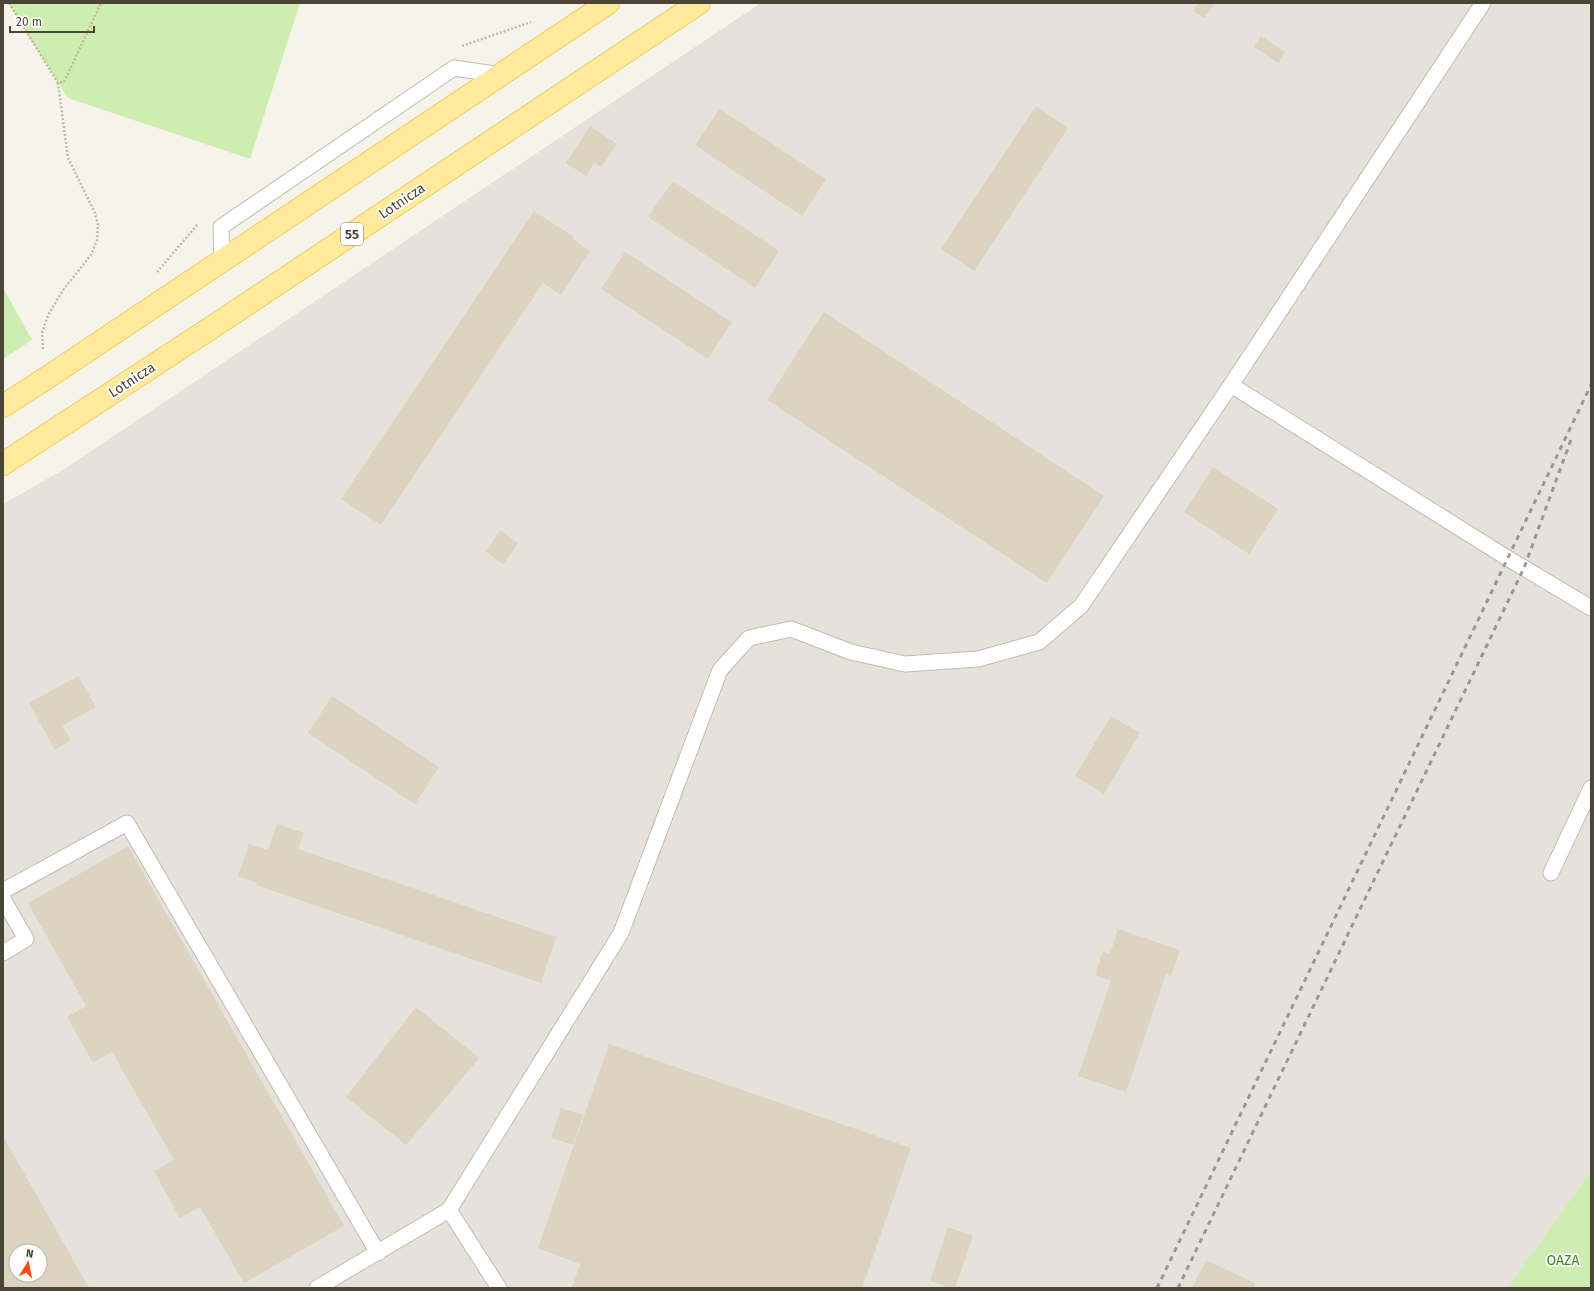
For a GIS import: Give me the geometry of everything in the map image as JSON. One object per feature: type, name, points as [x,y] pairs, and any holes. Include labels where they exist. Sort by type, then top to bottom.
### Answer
[{"type":"main road","points":[[3,406],[608,3]]},
{"type":"main road","name":"Lotnicza","points":[[3,464],[223,320],[699,3]]},
{"type":"lane","points":[[317,1288],[449,1210],[621,933],[720,670],[749,638],[791,629],[851,652],[905,664],[978,659],[1039,642],[1080,606],[1231,385],[1483,3]]},
{"type":"lane","points":[[222,260],[221,227],[454,68],[501,75]]},
{"type":"lane","points":[[1231,385],[1508,559],[1591,608]]},
{"type":"lane","points":[[1551,873],[1591,788]]},
{"type":"lane","points":[[3,891],[128,823],[378,1253]]},
{"type":"lane","points":[[3,899],[26,939],[3,953]]},
{"type":"lane","points":[[449,1210],[499,1288]]},
{"type":"path","points":[[8,3],[58,82],[68,158],[95,213],[98,225],[96,240],[91,255],[63,290],[48,315],[42,333],[43,353]]},
{"type":"path","points":[[58,82],[64,82],[101,3]]},
{"type":"shaded area","points":[[761,3],[1591,3],[1591,1171],[1507,1288],[3,1288],[3,504],[58,473]]},
{"type":"green space","points":[[8,3],[300,3],[250,159],[68,98]]},
{"type":"green space","points":[[3,288],[32,340],[3,359]]},
{"type":"green space","name":"OAZA","points":[[1591,1171],[1591,1288],[1507,1288]]},
{"type":"building","points":[[1198,3],[1211,3],[1214,5],[1204,18],[1193,11]]},
{"type":"building","points":[[1261,36],[1285,52],[1278,63],[1254,47]]},
{"type":"building","points":[[1036,106],[1068,128],[974,271],[941,249]]},
{"type":"building","points":[[720,109],[826,179],[802,216],[695,145]]},
{"type":"building","points":[[590,126],[617,144],[601,167],[594,163],[586,176],[566,163]]},
{"type":"building","points":[[673,181],[779,251],[755,288],[648,217]]},
{"type":"building","points":[[534,211],[574,237],[573,239],[590,251],[561,295],[543,283],[381,525],[341,499]]},
{"type":"building","points":[[625,252],[732,322],[708,359],[601,289]]},
{"type":"building","points":[[824,312],[1104,496],[1047,583],[767,400]]},
{"type":"building","points":[[1213,467],[1278,509],[1249,554],[1184,512]]},
{"type":"building","points":[[500,530],[518,543],[503,564],[486,552]]},
{"type":"building","points":[[78,676],[96,707],[62,726],[71,740],[55,750],[29,703]]},
{"type":"building","points":[[332,696],[439,767],[415,804],[308,733]]},
{"type":"building","points":[[1111,716],[1140,733],[1104,794],[1075,776]]},
{"type":"building","points":[[277,824],[304,833],[298,849],[556,937],[541,983],[256,885],[257,883],[238,876],[249,844],[268,850]]},
{"type":"building","points":[[128,846],[344,1226],[244,1283],[200,1207],[180,1218],[154,1171],[174,1160],[112,1052],[93,1063],[67,1017],[86,1006],[28,903]]},
{"type":"building","points":[[1118,929],[1180,950],[1171,976],[1166,974],[1126,1092],[1078,1076],[1111,981],[1095,975],[1103,951],[1110,954]]},
{"type":"building","points":[[416,1007],[479,1058],[406,1145],[346,1097]]},
{"type":"building","points":[[609,1044],[911,1148],[862,1288],[572,1288],[580,1264],[538,1248]]},
{"type":"building","points":[[561,1108],[583,1115],[573,1145],[551,1138]]},
{"type":"building","points":[[3,1136],[89,1288],[3,1288]]},
{"type":"building","points":[[948,1227],[973,1236],[955,1288],[950,1288],[930,1281]]},
{"type":"building","points":[[1206,1260],[1255,1283],[1253,1288],[1192,1288]]},
{"type":"railway","points":[[1157,1288],[1591,385]]},
{"type":"railway","points":[[1178,1288],[1524,568],[1572,437]]}]
